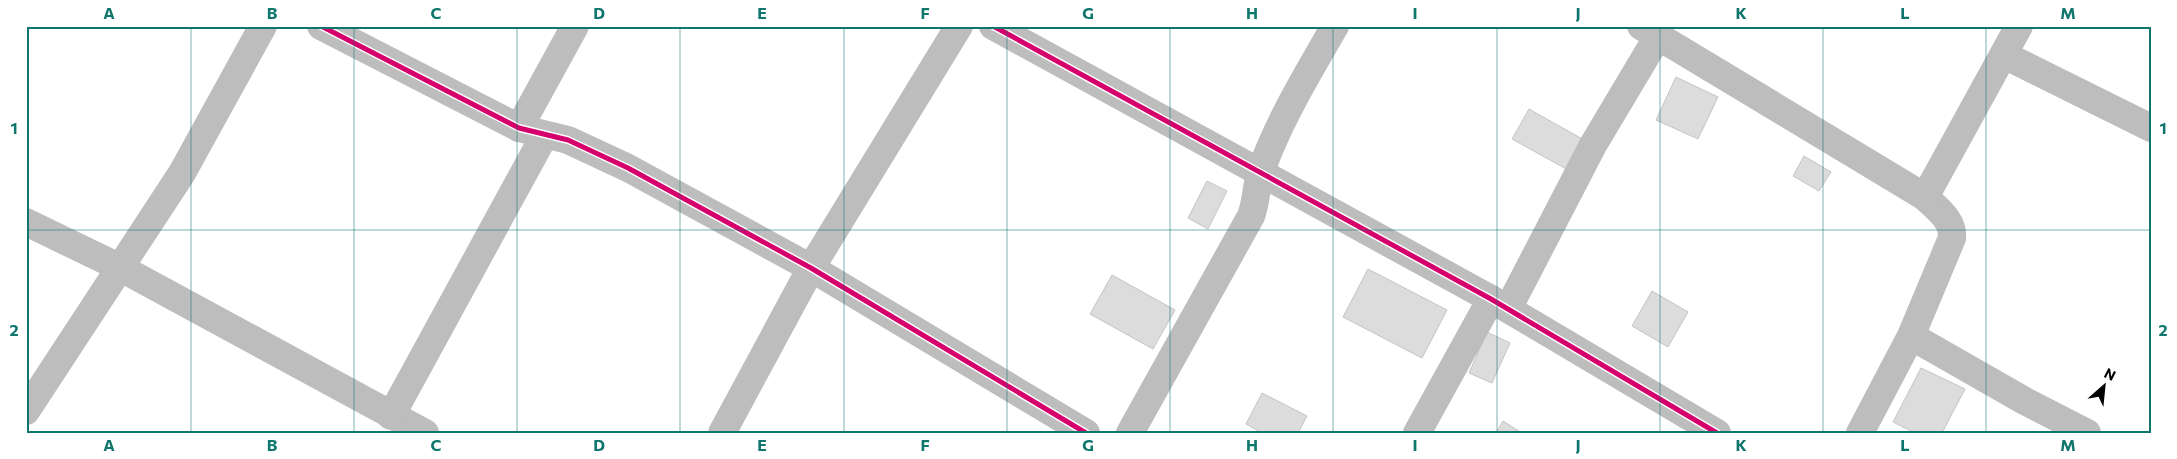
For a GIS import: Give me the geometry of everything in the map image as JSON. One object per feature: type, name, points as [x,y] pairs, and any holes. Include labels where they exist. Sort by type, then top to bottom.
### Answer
[{"type":"street","points":[[26,410],[182,173],[263,26]]},
{"type":"street","points":[[321,26],[532,132],[568,140],[588,148],[811,268],[1086,433]]},
{"type":"street","points":[[391,416],[532,132],[575,26]]},
{"type":"street","points":[[722,433],[811,268],[959,26]]},
{"type":"street","points":[[993,26],[1499,304],[1717,433]]},
{"type":"street","points":[[1130,433],[1251,216],[1257,200],[1260,173],[1294,99],[1335,26]]},
{"type":"street","points":[[1925,197],[2019,26]]},
{"type":"street","points":[[1417,433],[1499,304],[1593,145],[1650,31],[1925,197],[1949,222],[1952,228],[1952,238],[1911,336],[1860,433]]},
{"type":"street","points":[[2004,55],[2151,128]]},
{"type":"street","points":[[26,222],[119,267],[425,433]]},
{"type":"street","points":[[1911,336],[2023,400],[2087,433]]},
{"type":"building","points":[[1676,77],[1718,97],[1698,139],[1656,120]]},
{"type":"building","points":[[1529,109],[1593,145],[1577,175],[1512,139]]},
{"type":"building","points":[[1804,156],[1831,172],[1819,191],[1793,176]]},
{"type":"building","points":[[1207,181],[1227,191],[1208,229],[1188,218]]},
{"type":"building","points":[[1368,269],[1447,310],[1422,358],[1343,317]]},
{"type":"building","points":[[1112,275],[1175,310],[1153,349],[1090,314]]},
{"type":"building","points":[[1652,291],[1688,312],[1668,347],[1632,326]]},
{"type":"building","points":[[1487,332],[1510,343],[1492,383],[1469,373]]},
{"type":"building","points":[[1921,368],[1965,389],[1942,433],[1915,433],[1893,422]]},
{"type":"building","points":[[1262,393],[1307,416],[1298,433],[1262,433],[1246,424]]},
{"type":"building","points":[[1503,421],[1522,433],[1496,433]]},
{"type":"cycle path","points":[[321,26],[519,128],[568,140],[628,168],[811,268],[1086,433]]},
{"type":"cycle path","points":[[993,26],[1491,299],[1717,433]]}]
